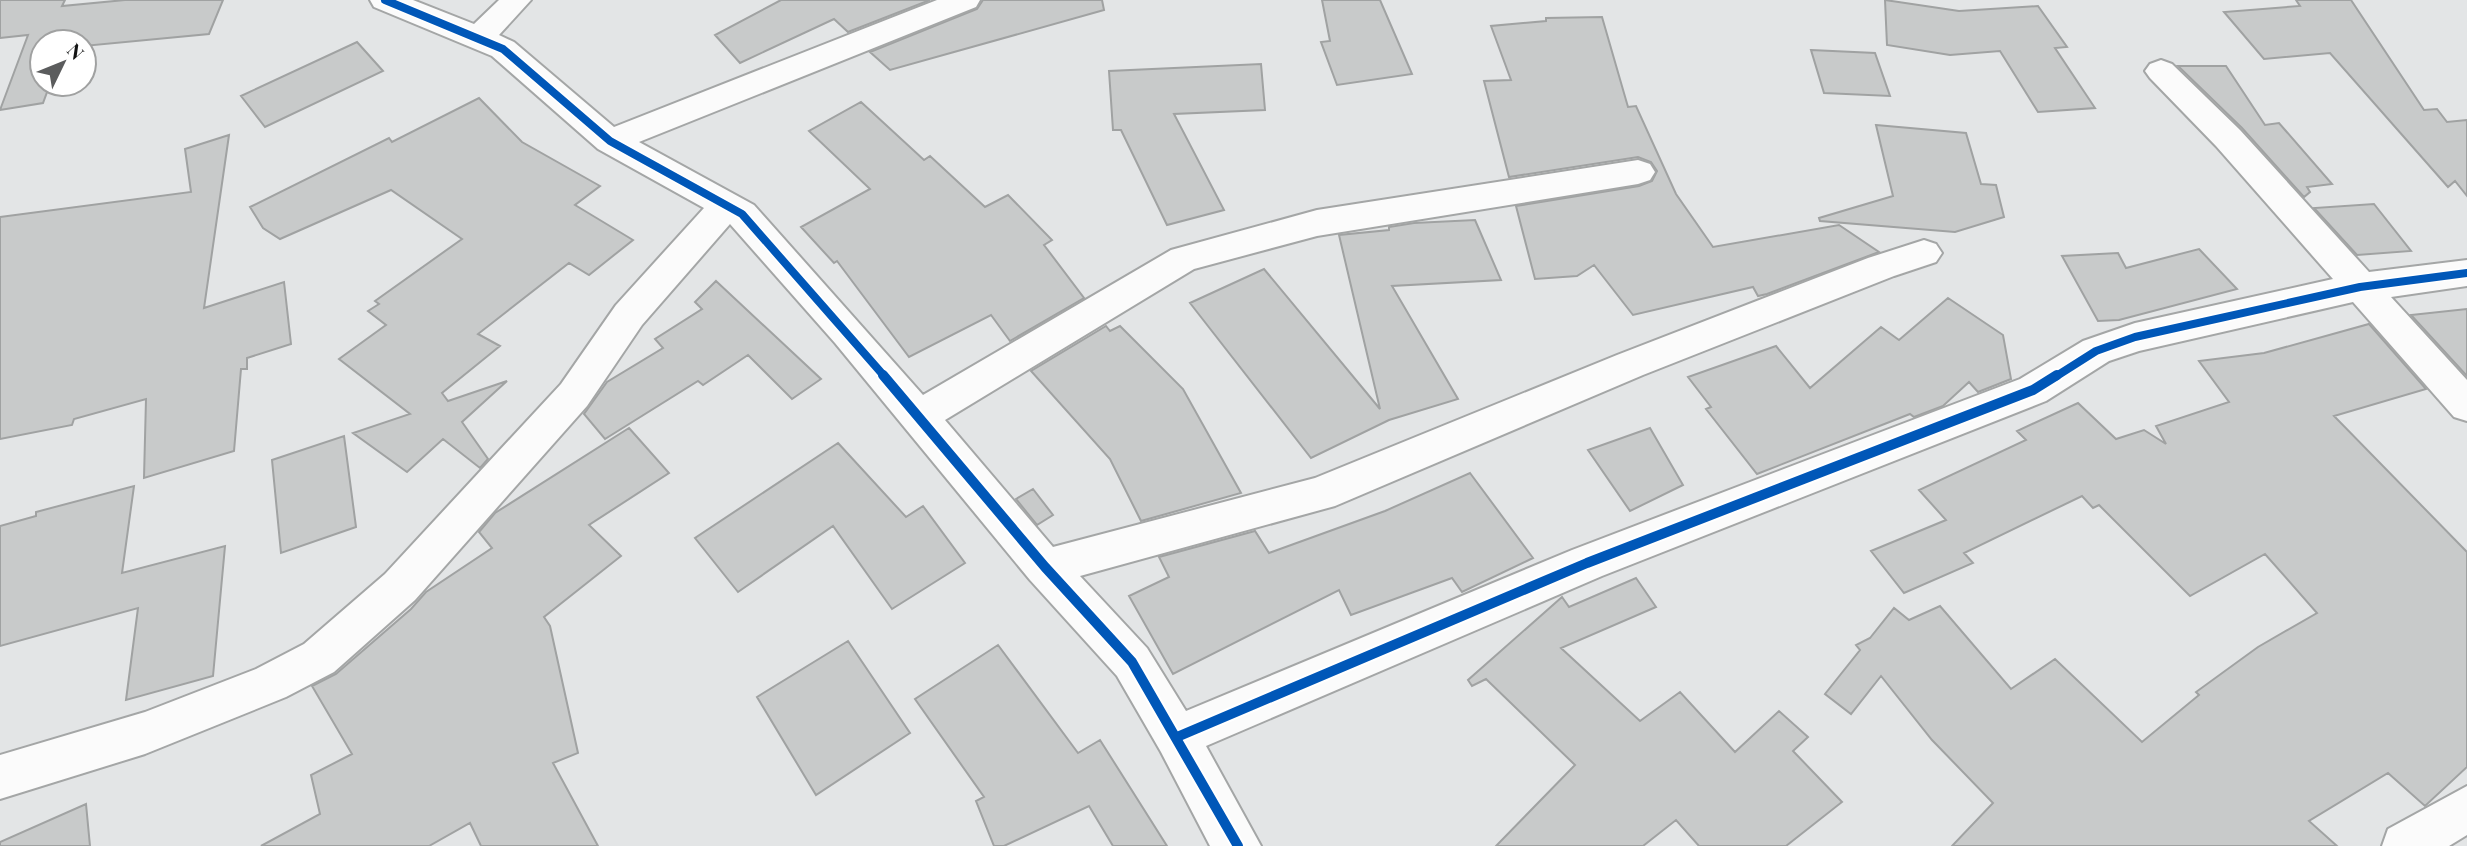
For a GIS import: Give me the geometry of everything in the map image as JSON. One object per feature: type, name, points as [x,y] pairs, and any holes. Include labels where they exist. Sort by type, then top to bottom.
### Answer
[{"type":"street","points":[[384,0],[503,49],[610,141],[742,214],[848,333],[1045,567],[1132,662],[1238,846]]},
{"type":"street","points":[[479,37],[516,0]]},
{"type":"street","points":[[610,141],[965,0]]},
{"type":"street","points":[[2161,71],[2228,138],[2467,406]]},
{"type":"street","points":[[918,417],[1183,259],[1317,223],[1638,172]]},
{"type":"street","points":[[0,777],[145,733],[271,682],[319,658],[400,587],[565,405],[629,315],[727,205]]},
{"type":"street","points":[[1045,567],[1321,494],[1630,365],[1881,267],[1924,253]]},
{"type":"street","points":[[1177,737],[1587,563],[2033,390],[2096,351],[2135,337],[2360,287],[2467,272]]},
{"type":"street","points":[[2405,846],[2467,809]]},
{"type":"building","points":[[0,0],[65,0],[62,6],[125,0],[223,0],[209,34],[98,45],[98,28],[28,28],[28,35],[0,38]]},
{"type":"building","points":[[781,0],[930,0],[848,32],[834,19],[740,63],[715,35]]},
{"type":"building","points":[[983,0],[1102,0],[1104,10],[890,70],[870,52],[977,9]]},
{"type":"building","points":[[1322,0],[1380,0],[1412,74],[1337,85],[1321,42],[1330,41]]},
{"type":"building","points":[[1885,0],[1959,11],[2038,6],[2067,47],[2055,48],[2095,108],[2038,112],[2000,51],[1950,55],[1887,45]]},
{"type":"building","points":[[2296,0],[2351,0],[2424,110],[2437,109],[2447,122],[2467,120],[2467,196],[2455,181],[2448,187],[2330,53],[2264,59],[2224,12],[2300,6]]},
{"type":"building","points":[[1602,17],[1628,107],[1636,106],[1676,194],[1713,247],[1839,225],[1879,252],[1767,294],[1758,296],[1753,287],[1633,315],[1594,265],[1577,276],[1535,279],[1516,206],[1639,186],[1652,181],[1657,171],[1651,162],[1638,157],[1509,177],[1484,81],[1511,80],[1491,26],[1546,21],[1546,18]]},
{"type":"building","points":[[28,35],[28,98],[45,98],[43,103],[0,110]]},
{"type":"building","points":[[357,42],[383,71],[265,127],[241,96]]},
{"type":"building","points":[[1811,50],[1875,53],[1890,96],[1824,93]]},
{"type":"building","points":[[1261,64],[1265,110],[1174,114],[1224,210],[1167,225],[1121,130],[1113,130],[1109,71]]},
{"type":"building","points":[[2178,66],[2226,66],[2265,125],[2279,123],[2332,184],[2307,187],[2310,192],[2304,197],[2242,128]]},
{"type":"building","points":[[479,98],[522,142],[600,186],[575,205],[633,240],[589,275],[569,263],[478,334],[500,346],[442,393],[448,401],[507,381],[462,422],[488,459],[480,468],[443,439],[407,472],[353,433],[410,414],[339,359],[386,325],[368,311],[379,304],[375,301],[462,239],[391,190],[280,239],[263,228],[250,207],[389,138],[392,142]]},
{"type":"building","points":[[861,102],[924,160],[930,156],[985,207],[1008,195],[1052,240],[1044,245],[1084,298],[1010,341],[991,315],[909,357],[837,261],[834,263],[801,227],[870,189],[809,131]]},
{"type":"building","points":[[1876,125],[1966,133],[1981,184],[1996,185],[2004,217],[1955,232],[1820,221],[1819,218],[1893,196]]},
{"type":"building","points":[[229,135],[204,308],[284,282],[291,344],[247,358],[247,369],[241,369],[234,451],[144,478],[146,399],[74,419],[72,425],[0,439],[0,217],[191,192],[185,149]]},
{"type":"building","points":[[2374,204],[2411,251],[2357,255],[2314,208]]},
{"type":"building","points":[[1475,220],[1501,280],[1392,286],[1458,399],[1389,420],[1311,458],[1190,303],[1264,269],[1380,409],[1339,235],[1389,230],[1389,227],[1414,223]]},
{"type":"building","points":[[2199,249],[2237,289],[2119,320],[2098,321],[2062,256],[2118,253],[2126,268]]},
{"type":"building","points":[[716,281],[821,379],[792,399],[748,355],[703,385],[698,381],[605,439],[584,414],[607,382],[663,348],[655,339],[702,309],[695,302]]},
{"type":"building","points":[[1948,298],[2003,335],[2011,379],[1978,392],[1969,382],[1943,406],[1914,417],[1910,414],[1757,474],[1706,409],[1711,407],[1688,377],[1776,346],[1810,388],[1881,327],[1899,340]]},
{"type":"building","points":[[2467,309],[2467,376],[2411,315]]},
{"type":"building","points":[[2369,324],[2426,389],[2334,416],[2467,552],[2467,767],[2425,806],[2388,773],[2309,821],[2337,846],[1952,846],[1993,803],[1932,740],[1881,676],[1851,714],[1825,694],[1860,650],[1856,645],[1870,638],[1894,608],[1909,620],[1940,606],[2011,689],[2055,659],[2142,742],[2199,695],[2196,692],[2258,647],[2317,613],[2265,554],[2190,596],[2099,505],[2093,508],[2082,496],[1964,553],[1973,563],[1904,593],[1871,551],[1946,520],[1919,490],[2026,440],[2017,431],[2078,403],[2116,439],[2144,430],[2166,444],[2156,426],[2229,402],[2199,361],[2264,353]]},
{"type":"building","points":[[1106,326],[1110,331],[1120,326],[1183,389],[1241,493],[1141,521],[1110,459],[1031,371]]},
{"type":"building","points":[[629,428],[669,473],[589,525],[621,556],[544,617],[550,626],[578,753],[553,763],[598,846],[481,846],[470,823],[429,846],[261,846],[320,814],[311,775],[352,754],[312,686],[336,674],[411,609],[426,592],[492,548],[479,532],[495,513]]},
{"type":"building","points":[[1650,428],[1683,485],[1630,511],[1588,450]]},
{"type":"building","points":[[344,436],[356,527],[281,553],[272,460]]},
{"type":"building","points":[[838,443],[906,517],[923,506],[965,563],[892,609],[833,526],[738,592],[695,538]]},
{"type":"building","points":[[1470,473],[1533,558],[1462,592],[1452,578],[1351,615],[1339,590],[1173,674],[1129,596],[1169,577],[1159,557],[1255,531],[1269,553],[1385,511]]},
{"type":"building","points":[[134,486],[122,573],[225,546],[213,676],[126,700],[138,608],[0,646],[0,526],[36,516],[36,512]]},
{"type":"building","points":[[1033,489],[1053,515],[1037,525],[1016,499]]},
{"type":"building","points":[[1636,578],[1656,607],[1561,648],[1640,721],[1680,692],[1735,752],[1779,711],[1808,737],[1793,751],[1842,802],[1786,846],[1699,846],[1676,820],[1643,846],[1496,846],[1575,765],[1486,679],[1472,686],[1468,680],[1562,597],[1569,607]]},
{"type":"building","points":[[848,641],[910,733],[816,795],[757,697]]},
{"type":"building","points":[[998,645],[1078,753],[1100,740],[1167,846],[1113,846],[1089,806],[1004,846],[994,846],[976,801],[984,797],[915,699]]},
{"type":"building","points":[[86,804],[90,846],[0,846],[0,842]]},
{"type":"cycle path","points":[[385,0],[503,49],[610,141],[742,214],[848,333],[1045,567],[1132,662],[1238,846]]},
{"type":"cycle path","points":[[1177,737],[1587,563],[2033,390],[2096,351],[2135,337],[2360,287],[2467,273]]}]
